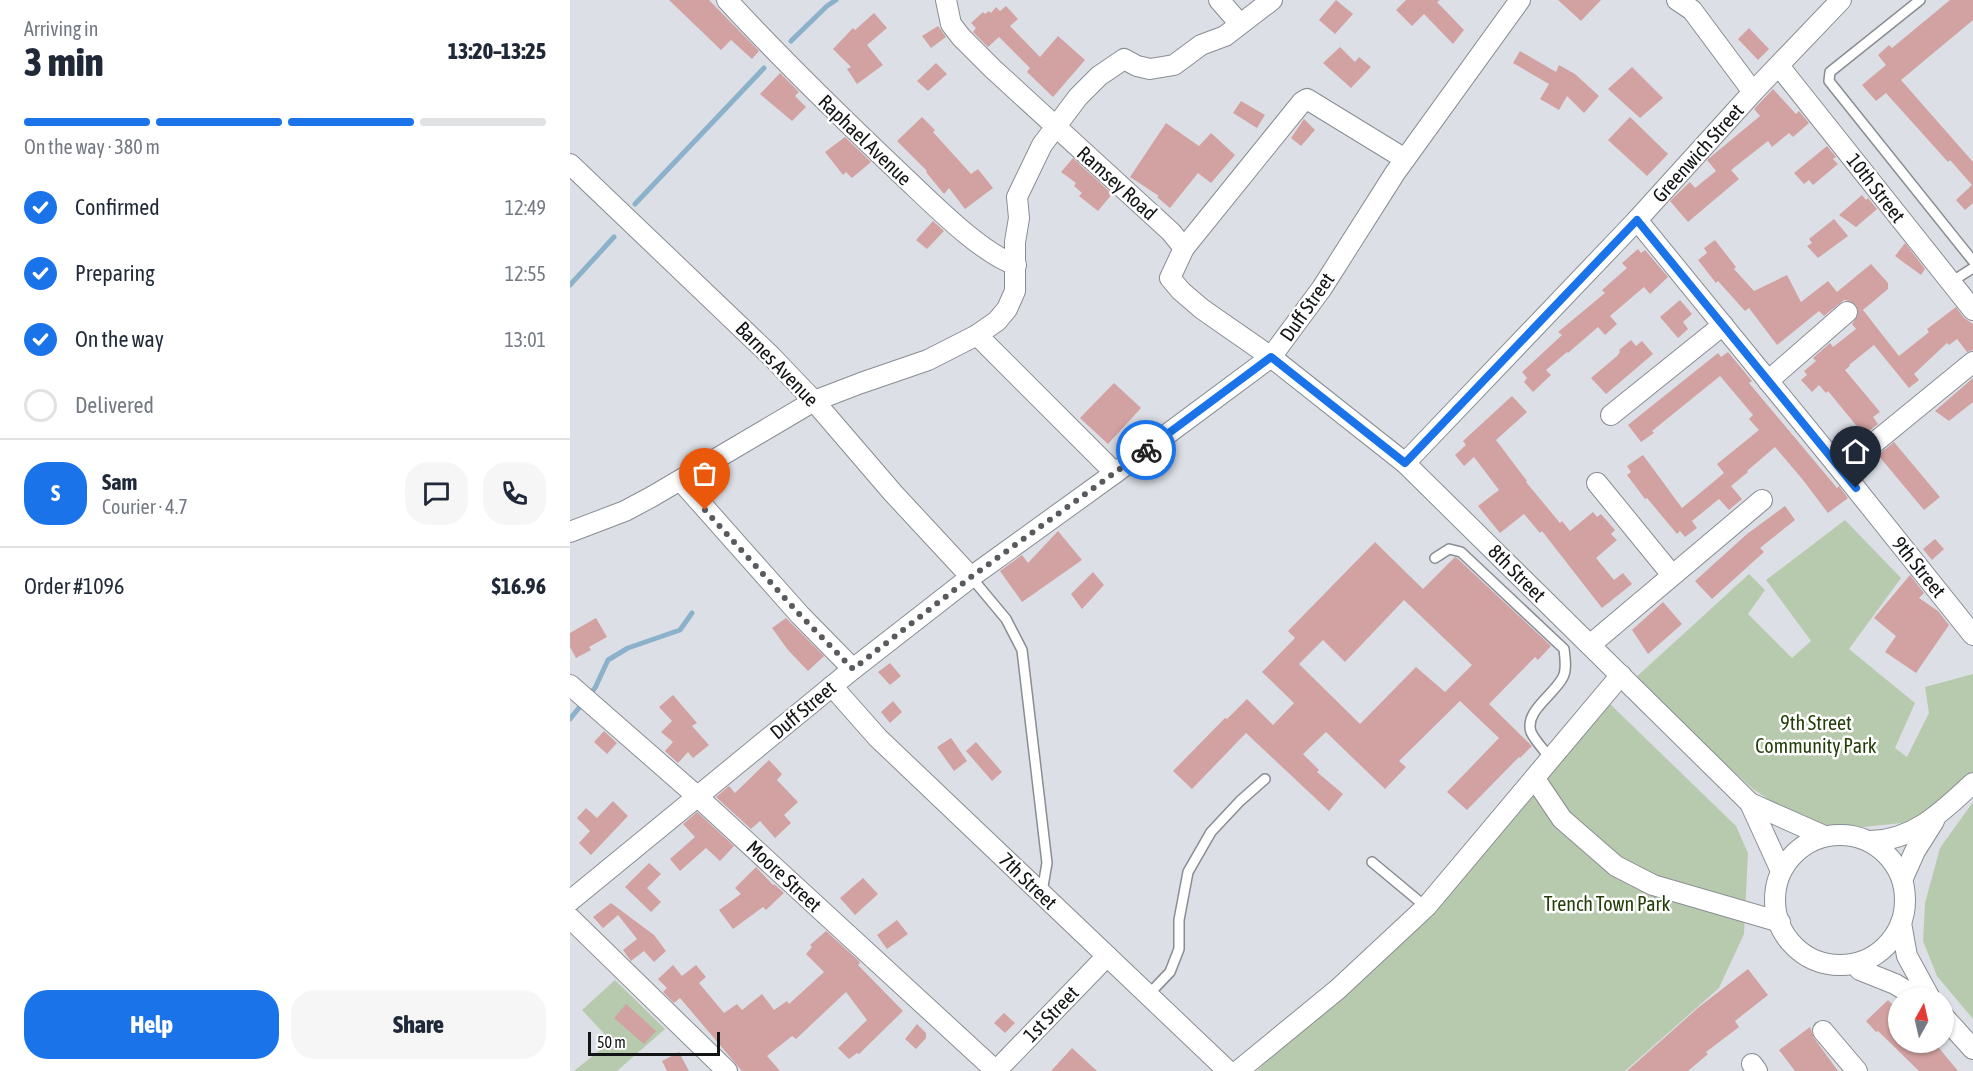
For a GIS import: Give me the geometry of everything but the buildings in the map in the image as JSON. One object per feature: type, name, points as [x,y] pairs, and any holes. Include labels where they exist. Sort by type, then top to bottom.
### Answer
[{"type":"street","name":"Raphael Avenue","points":[[727,0],[827,105],[939,210],[996,256],[1016,265]]},
{"type":"street","name":"Ramsey Road","points":[[946,0],[951,24],[961,37],[1171,232],[1184,248]]},
{"type":"street","points":[[1219,0],[1240,24]]},
{"type":"street","points":[[570,532],[625,512],[814,401],[928,360],[977,335],[997,321],[1015,291],[1017,198],[1041,145],[1078,97],[1099,76],[1124,58],[1137,66],[1150,69],[1174,65],[1201,45],[1225,36],[1272,0]]},
{"type":"street","name":"Duff Street","points":[[570,901],[853,669],[971,577],[1271,357],[1322,288],[1405,159],[1520,0]]},
{"type":"street","points":[[1677,0],[1692,10],[1753,92]]},
{"type":"street","name":"Greenwich Street","points":[[1405,463],[1637,220],[1753,92],[1841,0]]},
{"type":"street","name":"10th Street","points":[[1779,66],[1973,310]]},
{"type":"street","points":[[1271,357],[1202,309],[1170,278],[1184,248],[1302,102],[1307,99],[1405,159]]},
{"type":"street","name":"Barnes Avenue","points":[[570,164],[771,356],[971,577]]},
{"type":"street","name":"9th Street","points":[[1637,220],[1973,635]]},
{"type":"street","points":[[1768,381],[1847,312]]},
{"type":"street","points":[[1611,415],[1723,325]]},
{"type":"street","points":[[977,335],[1114,473]]},
{"type":"street","name":"8th Street","points":[[1271,357],[1405,463],[1750,803]]},
{"type":"street","points":[[1841,470],[1973,362]]},
{"type":"street","points":[[681,481],[800,615],[853,669]]},
{"type":"street","points":[[1597,483],[1672,575]]},
{"type":"street","points":[[1590,645],[1762,500]]},
{"type":"street","points":[[1238,1071],[1338,989],[1426,907],[1621,675]]},
{"type":"street","name":"7th Street","points":[[832,686],[878,738],[1228,1071]]},
{"type":"street","name":"Moore Street","points":[[581,694],[698,797],[996,1071]]},
{"type":"street","points":[[1535,779],[1562,819],[1616,866],[1653,885],[1780,922]]},
{"type":"street","points":[[1750,803],[1822,835],[1852,836],[1870,841],[1883,841],[1917,828],[1937,816],[1973,783]]},
{"type":"street","points":[[1750,803],[1781,871]]},
{"type":"street","points":[[1924,987],[1907,956],[1901,923],[1904,899],[1903,878],[1915,851],[1937,816]]},
{"type":"street","points":[[1822,835],[1801,846],[1781,871],[1776,910],[1785,934],[1803,953],[1827,963],[1854,964],[1881,951],[1893,938],[1901,923]]},
{"type":"street","points":[[1870,841],[1884,852],[1903,878]]},
{"type":"street","points":[[570,918],[727,1071]]},
{"type":"street","name":"1st Street","points":[[996,1071],[1107,956]]},
{"type":"street","points":[[1854,964],[1860,970],[1900,987]]},
{"type":"street","points":[[1954,1028],[1973,1049]]},
{"type":"street","points":[[1823,1031],[1857,1071]]},
{"type":"lane","points":[[1920,0],[1830,72],[1829,81],[1973,261]]},
{"type":"lane","points":[[1951,282],[1973,268]]},
{"type":"lane","points":[[1435,558],[1449,549],[1461,552],[1564,649],[1566,663],[1564,677],[1534,714],[1530,723],[1532,734],[1551,759]]},
{"type":"lane","points":[[971,577],[1006,619],[1022,650],[1047,863],[1042,894]]},
{"type":"lane","points":[[1148,995],[1170,972],[1179,949],[1179,920],[1188,872],[1211,832],[1240,801],[1265,779]]},
{"type":"lane","points":[[1372,862],[1426,907]]},
{"type":"green space","name":"9th Street Community Park","points":[[1845,520],[1901,578],[1849,649],[1915,703],[1895,748],[1907,757],[1929,713],[1925,687],[1973,674],[1973,778],[1944,804],[1902,823],[1854,828],[1827,826],[1798,819],[1753,789],[1633,680],[1749,574],[1765,590],[1748,614],[1792,658],[1811,641],[1766,580]]},
{"type":"green space","name":"Trench Town Park","points":[[1610,704],[1736,826],[1748,853],[1744,934],[1719,988],[1625,1071],[1257,1071]]},
{"type":"green space","points":[[1973,802],[1973,1019],[1954,996],[1954,987],[1946,987],[1937,976],[1923,941],[1925,903],[1940,848]]},
{"type":"green space","points":[[615,980],[665,1029],[617,1071],[574,1071],[611,1041],[582,1010]]},
{"type":"waterway","points":[[791,41],[836,0]]},
{"type":"waterway","points":[[635,204],[764,68]]},
{"type":"waterway","points":[[570,285],[614,237]]},
{"type":"waterway","points":[[570,719],[595,688],[608,660],[628,648],[680,630],[692,613]]},
{"type":"way so far","points":[[705,510],[760,568],[800,615],[853,669],[971,577],[1146,450]]},
{"type":"route","points":[[1146,450],[1271,357],[1405,463],[1637,220],[1856,488]]}]
